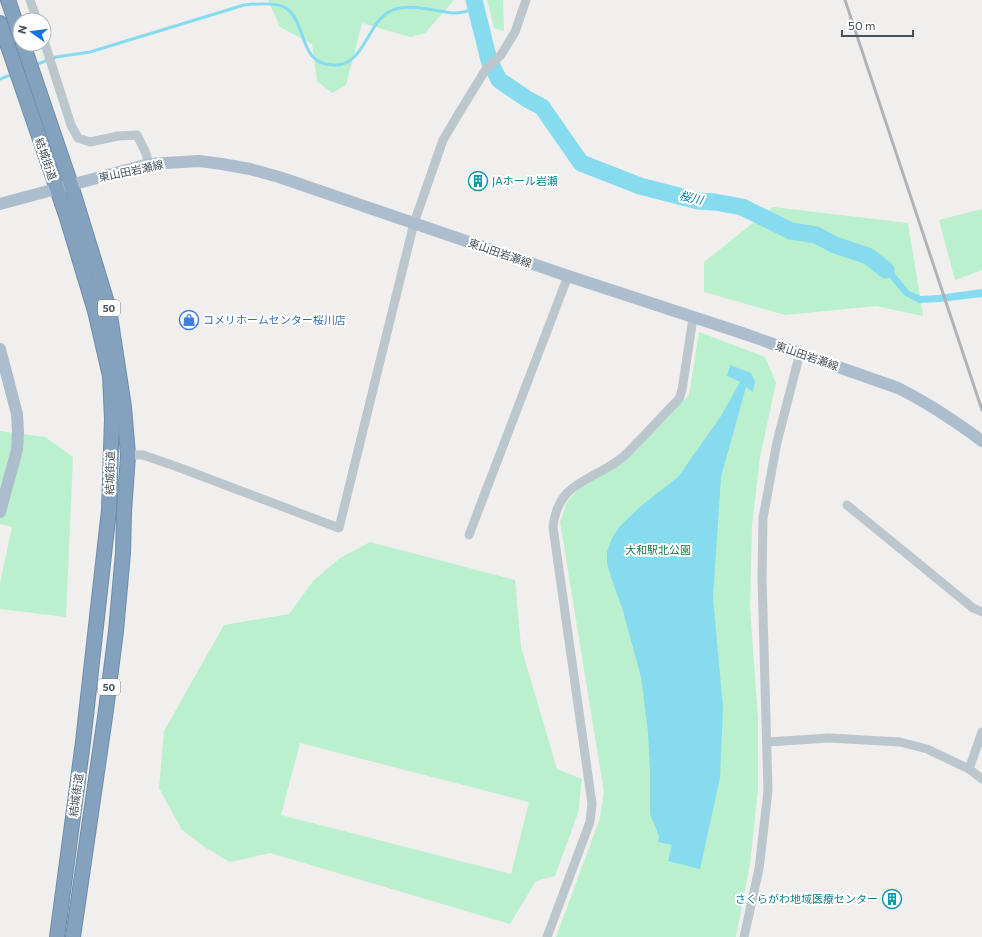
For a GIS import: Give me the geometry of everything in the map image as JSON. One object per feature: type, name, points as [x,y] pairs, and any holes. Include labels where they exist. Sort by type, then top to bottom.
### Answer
[{"type":"highway","points":[[8,0],[12,12]]},
{"type":"highway","name":"結城街道","points":[[0,23],[67,218],[95,311],[110,376],[112,419],[110,510],[83,742],[57,937]]},
{"type":"highway","name":"結城街道","points":[[26,52],[71,185],[109,309],[124,407],[128,455],[123,553],[116,632],[73,937]]},
{"type":"main road","name":"東山田岩瀬線","points":[[0,204],[149,164],[199,161],[250,169],[279,177],[568,276],[742,333],[898,388],[953,419],[982,441]]},
{"type":"main road","points":[[0,349],[18,414],[18,432],[17,450],[0,512]]},
{"type":"street","points":[[30,0],[34,12]]},
{"type":"street","points":[[128,455],[143,455],[175,466],[339,528],[414,223],[444,140],[486,69],[501,54],[515,32],[526,0]]},
{"type":"street","points":[[48,52],[71,125],[78,138],[90,142],[118,136],[137,135],[145,151],[149,164]]},
{"type":"street","points":[[469,535],[568,276]]},
{"type":"street","points":[[547,937],[592,814],[592,804],[553,527],[554,518],[564,498],[580,481],[612,465],[624,456],[679,399],[682,390],[693,318]]},
{"type":"street","points":[[744,937],[759,869],[768,792],[762,578],[763,518],[777,442],[800,353]]},
{"type":"street","points":[[847,505],[973,608],[982,612]]},
{"type":"street","points":[[969,769],[982,732]]},
{"type":"street","points":[[767,742],[829,738],[900,742],[927,749],[969,769],[982,779]]},
{"type":"green space","points":[[268,0],[454,0],[425,33],[410,37],[362,23],[346,85],[332,93],[317,81],[312,44],[280,27]]},
{"type":"green space","points":[[487,0],[503,0],[504,31],[494,28]]},
{"type":"green space","points":[[773,207],[908,223],[923,316],[876,306],[785,315],[704,292],[704,262]]},
{"type":"green space","points":[[982,209],[982,270],[955,280],[939,220]]},
{"type":"green space","name":"大和駅北公園","points":[[699,332],[765,357],[776,383],[760,457],[752,526],[750,607],[758,719],[758,789],[750,864],[736,937],[556,937],[600,818],[604,792],[560,522],[567,502],[581,486],[625,461],[689,395]]},
{"type":"green space","points":[[0,431],[45,437],[73,457],[66,617],[0,609],[0,583],[12,527],[0,524]]},
{"type":"green space","points":[[370,542],[515,580],[521,647],[557,769],[582,779],[578,813],[555,876],[536,881],[510,924],[270,853],[230,862],[206,848],[182,830],[159,788],[164,731],[224,625],[289,614],[314,580],[340,558]],"holes":[[[300,743],[529,802],[511,874],[281,815]]]},
{"type":"water","points":[[870,253],[892,270],[909,291],[921,296],[982,289],[982,297],[919,303],[904,295],[888,276],[866,260]]},
{"type":"water","points":[[730,365],[751,373],[755,381],[753,392],[746,387],[721,477],[713,598],[723,708],[720,778],[700,869],[668,861],[672,845],[658,842],[659,836],[650,814],[648,732],[641,677],[623,611],[607,563],[607,552],[612,538],[619,527],[641,506],[678,477],[721,416],[740,382],[727,376]]},
{"type":"waterway","name":"桜川","points":[[474,0],[489,60],[499,80],[527,99],[542,107],[581,163],[640,186],[698,201],[715,202],[742,207],[791,231],[816,235],[835,245],[868,256],[886,270]]},
{"type":"waterway","points":[[35,65],[56,57],[90,52],[244,5],[265,4],[282,6],[293,15],[309,51],[314,58],[322,63],[333,65],[343,64],[351,60],[358,53],[380,19],[394,9],[410,7],[456,13],[477,9]]},
{"type":"waterway","points":[[0,79],[13,74]]},
{"type":"railway","points":[[845,0],[982,410]]},
{"type":"place","name":"JAホール岩瀬","points":[[478,181]]},
{"type":"place","name":"コメリホームセンター桜川店","points":[[189,320]]},
{"type":"place","name":"さくらがわ地域医療センター","points":[[892,899]]}]
